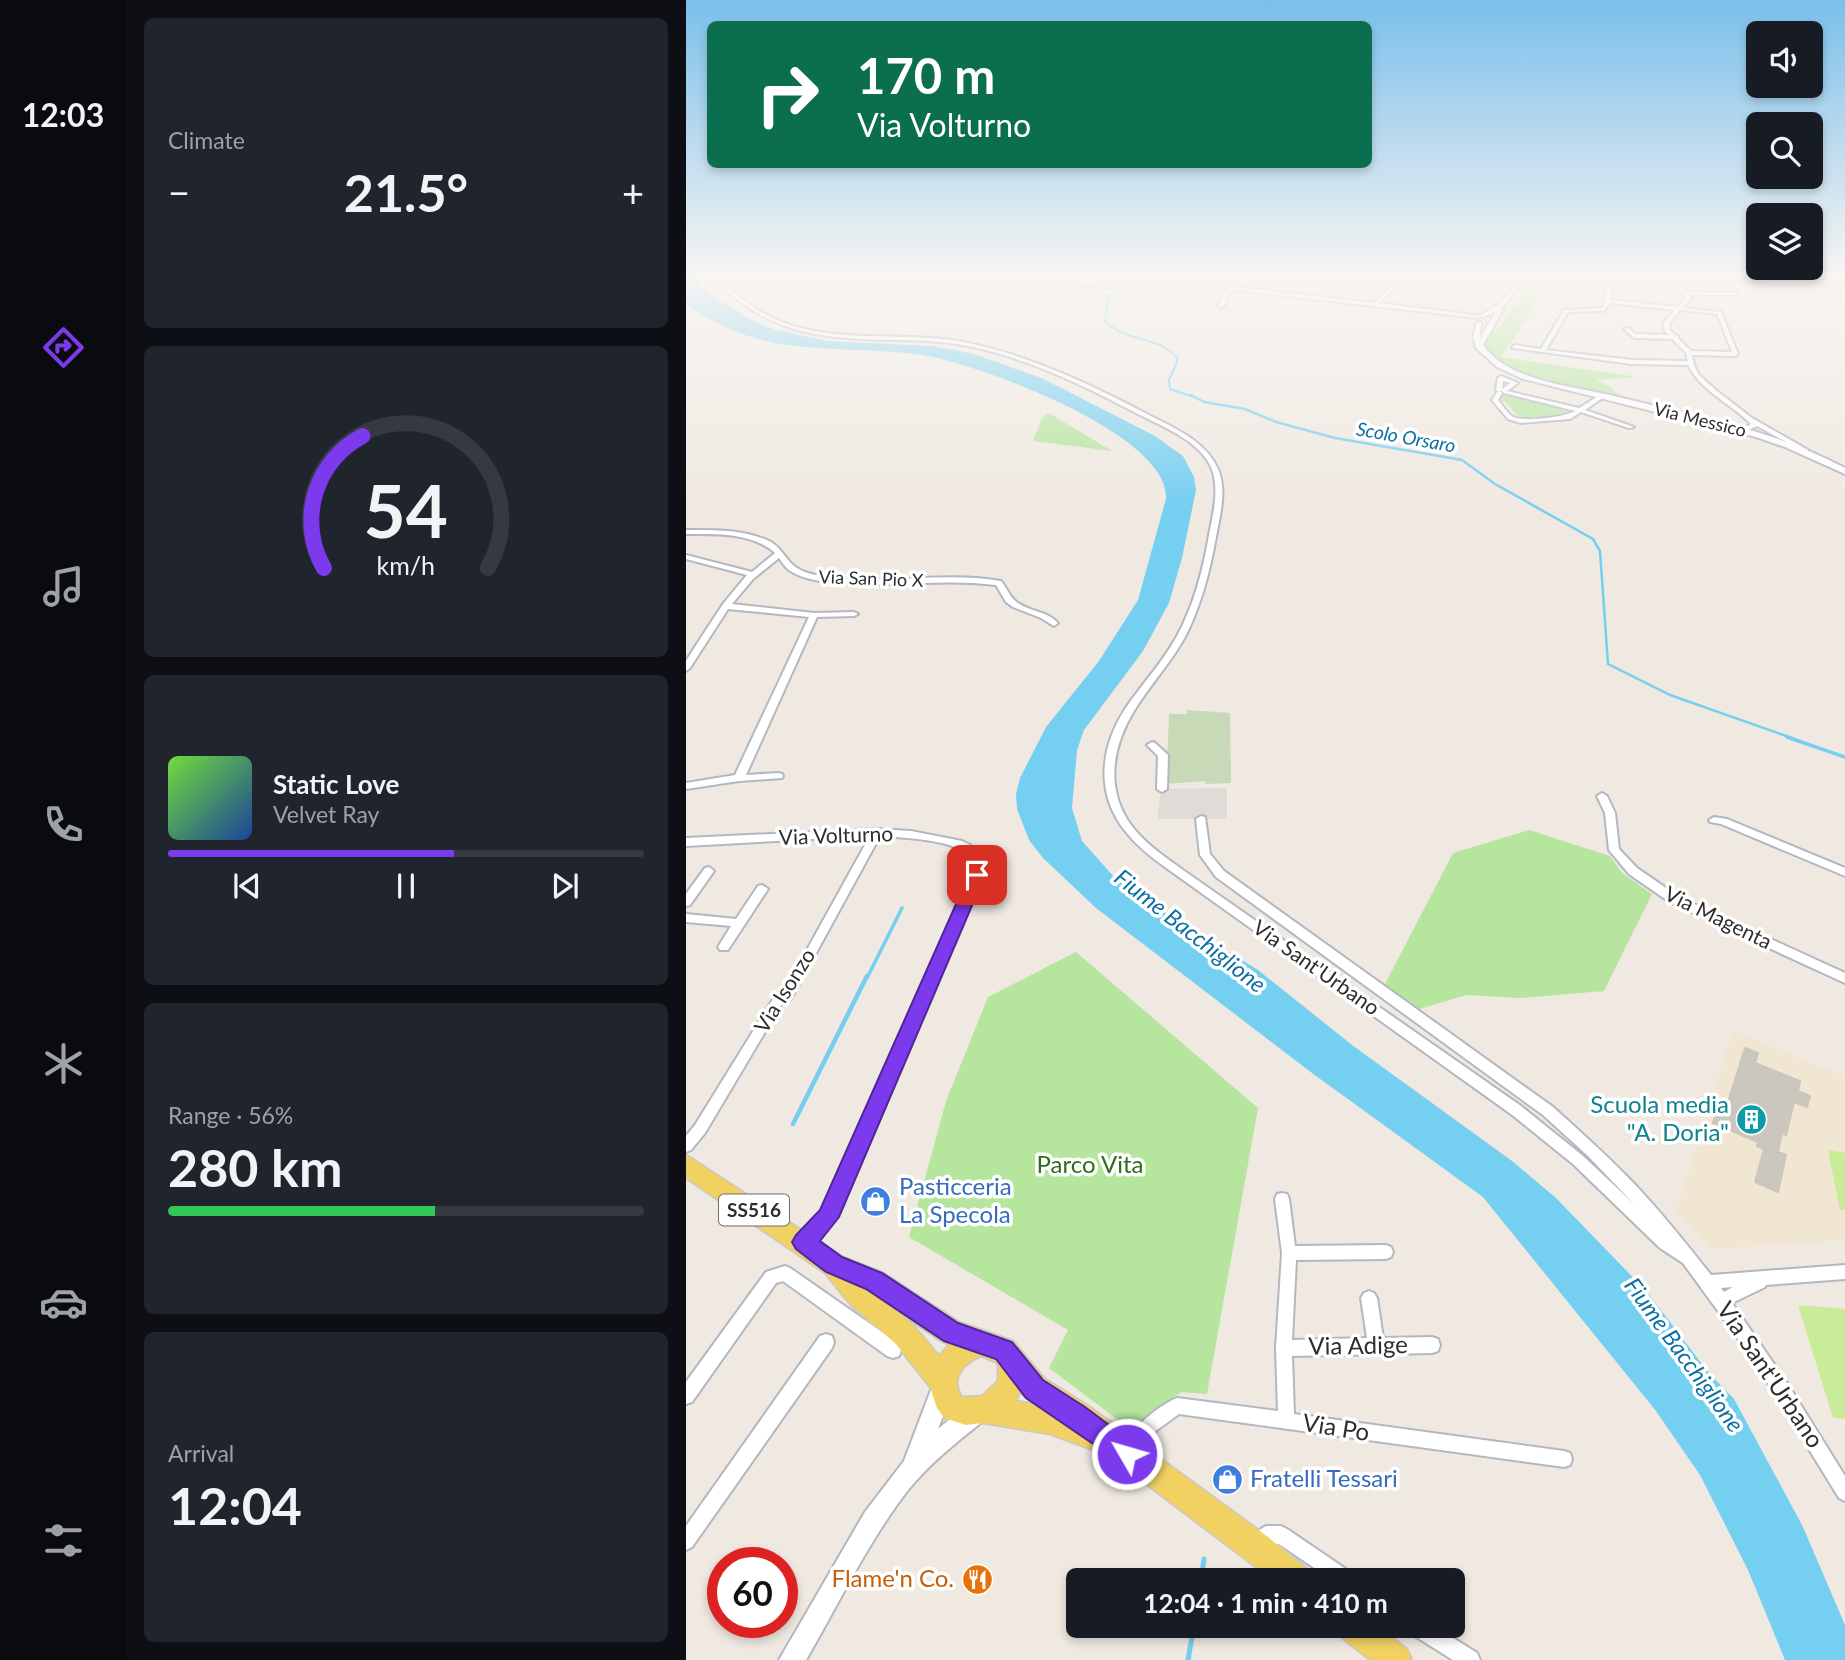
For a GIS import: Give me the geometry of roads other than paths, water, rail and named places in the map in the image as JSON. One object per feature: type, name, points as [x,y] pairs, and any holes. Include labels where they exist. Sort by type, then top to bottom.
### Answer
[{"type":"main road","name":"SS516","points":[[696,1172],[804,1242],[834,1265],[860,1296],[905,1335],[942,1386],[946,1400],[954,1408],[964,1412],[1050,1420],[1122,1450]]},
{"type":"main road","name":"SS516","points":[[834,1265],[874,1281],[952,1333],[997,1346],[1035,1389],[1281,1568]]},
{"type":"main road","points":[[942,1386],[944,1372],[955,1356],[980,1343]]},
{"type":"main road","points":[[980,1412],[995,1405],[1010,1387],[1013,1366],[1009,1357]]},
{"type":"main road","points":[[1368,1638],[1396,1660]]},
{"type":"street","name":"Via Sant'Urbano","points":[[995,353],[1106,396],[1190,441],[1213,467],[1219,489],[1209,554],[1191,613],[1167,659],[1123,719],[1109,752],[1109,782],[1116,807],[1130,830],[1163,860],[1516,1110],[1578,1160],[1665,1243],[1691,1260]]},
{"type":"street","name":"Via Messico","points":[[1486,353],[1513,371],[1546,383],[1744,430],[1806,451],[1845,471]]},
{"type":"street","points":[[1562,353],[1632,362],[1689,363]]},
{"type":"street","points":[[1596,358],[1599,353]]},
{"type":"street","points":[[1689,353],[1689,363],[1694,375],[1751,420],[1806,451]]},
{"type":"street","points":[[1709,353],[1732,353]]},
{"type":"street","points":[[1602,396],[1580,411],[1570,417],[1516,421],[1495,400],[1502,391],[1580,411],[1631,427]]},
{"type":"street","points":[[1744,430],[1754,428],[1751,420]]},
{"type":"street","name":"Via San Pio X","points":[[686,532],[721,533],[769,545],[790,569],[806,576],[846,580],[998,583],[1003,587],[1007,600],[1019,608],[1048,617],[1054,623]]},
{"type":"street","points":[[686,668],[726,606],[751,574],[779,554]]},
{"type":"street","points":[[686,557],[751,574]]},
{"type":"street","points":[[726,606],[814,615],[854,614]]},
{"type":"street","points":[[739,778],[814,615]]},
{"type":"street","points":[[686,651],[697,651]]},
{"type":"street","points":[[1152,745],[1163,755],[1162,789]]},
{"type":"street","points":[[686,786],[739,778],[778,776]]},
{"type":"street","name":"Via Magenta","points":[[1602,796],[1610,813],[1614,850],[1633,871],[1675,900],[1845,978]]},
{"type":"street","name":"Via Sant'Urbano","points":[[1201,819],[1205,855],[1220,874],[1548,1111],[1588,1144],[1631,1188],[1691,1260],[1790,1399],[1845,1492]]},
{"type":"street","points":[[1714,820],[1723,821],[1845,872]]},
{"type":"street","name":"Via Volturno","points":[[686,842],[877,832],[911,834],[958,844],[966,848],[978,867],[977,875],[828,1217],[804,1242]]},
{"type":"street","name":"Via Isonzo","points":[[686,1146],[700,1129],[777,1002],[787,996],[877,832]]},
{"type":"street","points":[[686,902],[709,871]]},
{"type":"street","points":[[724,947],[762,889]]},
{"type":"street","points":[[686,918],[739,923]]},
{"type":"street","points":[[1282,1199],[1289,1253],[1284,1348],[1286,1420]]},
{"type":"street","points":[[1289,1253],[1386,1252]]},
{"type":"street","points":[[1707,1282],[1765,1280],[1845,1272]]},
{"type":"street","points":[[686,1396],[771,1277],[785,1273],[893,1350]]},
{"type":"street","points":[[1721,1301],[1765,1280]]},
{"type":"street","points":[[1369,1298],[1376,1346]]},
{"type":"street","points":[[686,1541],[826,1342]]},
{"type":"street","name":"Via Adige","points":[[1284,1348],[1432,1345]]},
{"type":"street","points":[[910,1470],[942,1386]]},
{"type":"street","name":"Via Po","points":[[1122,1450],[1151,1423],[1177,1406],[1564,1458]]},
{"type":"street","points":[[792,1660],[873,1520],[910,1470],[980,1412]]},
{"type":"street","points":[[1257,1548],[1266,1535],[1281,1535],[1329,1568]]},
{"type":"street","points":[[1436,1638],[1470,1660]]},
{"type":"water","name":"Fiume Bacchiglione","points":[[906,353],[972,353],[1041,378],[1155,436],[1183,456],[1194,477],[1196,490],[1182,558],[1169,603],[1143,651],[1084,730],[1077,750],[1072,808],[1082,841],[1115,878],[1154,906],[1258,970],[1352,1045],[1512,1161],[1556,1198],[1648,1293],[1708,1372],[1734,1399],[1802,1525],[1845,1625],[1845,1660],[1785,1660],[1748,1570],[1700,1475],[1656,1411],[1483,1197],[1312,1073],[1096,908],[1043,858],[1029,840],[1017,809],[1016,794],[1020,778],[1046,727],[1099,661],[1138,600],[1166,499],[1159,474],[1138,450],[1105,427],[1024,387],[984,372],[922,355]]},
{"type":"waterway","name":"Scolo Orsaro","points":[[1173,353],[1178,359],[1169,380],[1170,389],[1194,397]]},
{"type":"waterway","name":"Scolo Orsaro","points":[[1191,395],[1204,402],[1245,409],[1276,422],[1335,438],[1462,460],[1495,484],[1593,539],[1600,551],[1608,664],[1670,695],[1792,738]]},
{"type":"waterway","name":"Scolo Orsaro","points":[[1787,737],[1845,757]]},
{"type":"waterway","points":[[867,978],[902,908]]},
{"type":"waterway","points":[[793,1124],[867,976]]},
{"type":"waterway","points":[[1203,1568],[1204,1559]]},
{"type":"waterway","points":[[1188,1660],[1192,1638]]},
{"type":"place","name":"Scuola media \"A. Doria\"","points":[[1752,1119]]},
{"type":"place","name":"Pasticceria La Specola","points":[[876,1201]]},
{"type":"place","name":"Fratelli Tessari","points":[[1227,1479]]},
{"type":"place","name":"Flame'n Co.","points":[[977,1579]]},
{"type":"park label","name":"Parco Vita","points":[[1090,1165]]}]
